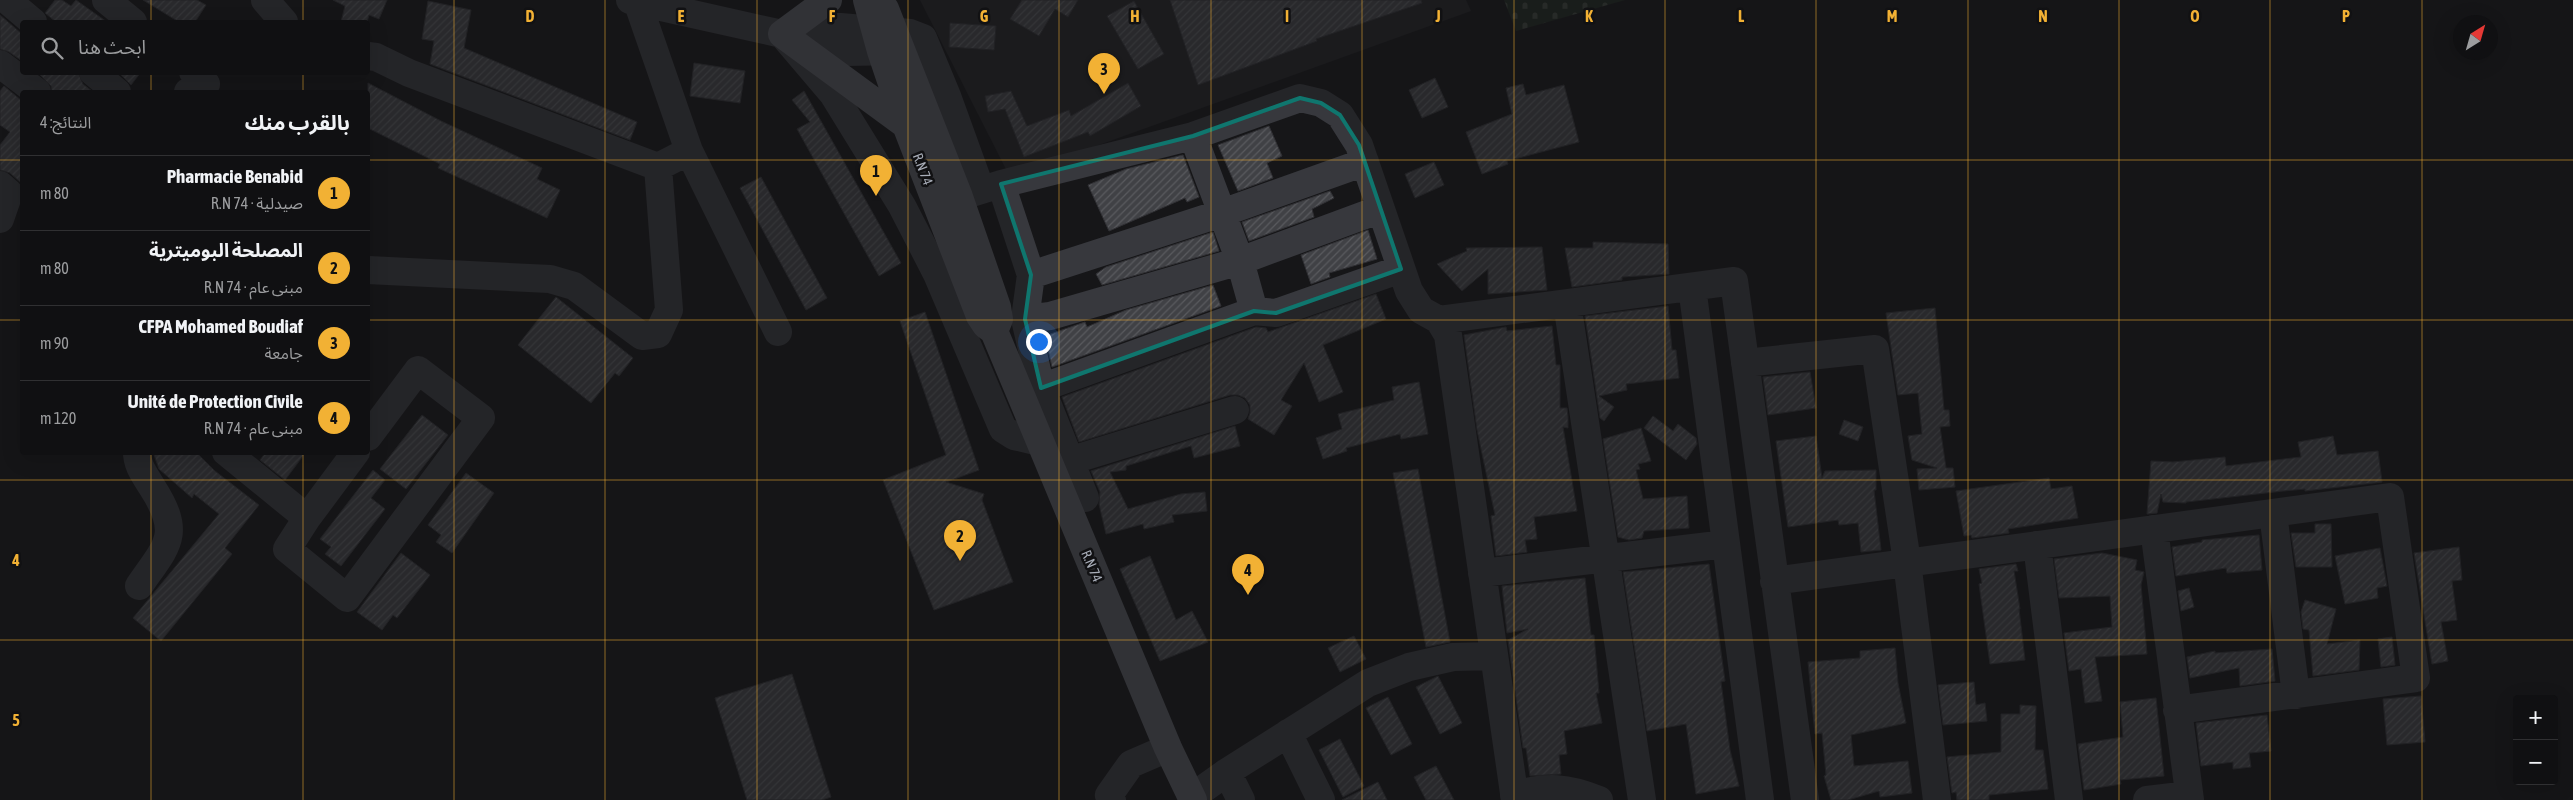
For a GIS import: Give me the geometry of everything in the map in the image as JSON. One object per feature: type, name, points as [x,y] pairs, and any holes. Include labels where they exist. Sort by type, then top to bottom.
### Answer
[{"type":"main road","points":[[828,0],[782,34],[906,126]]},
{"type":"main road","name":"R.N 74","points":[[867,0],[889,41],[980,190],[999,313],[997,337]]},
{"type":"main road","name":"R.N 74","points":[[882,0],[906,126],[980,316],[997,337],[1168,748],[1192,799]]},
{"type":"street","points":[[0,0],[8,0],[31,20]]},
{"type":"street","points":[[106,0],[131,20]]},
{"type":"street","points":[[265,0],[282,20]]},
{"type":"street","points":[[634,1],[782,34],[840,27],[889,41]]},
{"type":"street","points":[[634,1],[689,151],[778,332]]},
{"type":"street","points":[[782,34],[832,94],[902,206],[937,274],[1003,429],[1014,436],[1040,442]]},
{"type":"street","points":[[370,56],[376,57],[409,73],[658,167],[689,151]]},
{"type":"street","points":[[0,64],[34,90]]},
{"type":"street","points":[[97,75],[115,90]]},
{"type":"street","points":[[192,90],[206,84],[196,75]]},
{"type":"street","points":[[1085,498],[1041,388],[1025,319],[1031,275],[980,190],[1193,136],[1300,98],[1321,103],[1340,115],[1359,145],[1409,291],[1421,310],[1439,320],[1448,335],[1514,797],[1541,788],[1561,788],[1600,800]]},
{"type":"street","points":[[1193,136],[1240,261],[1254,311]]},
{"type":"street","points":[[1031,275],[1222,213],[1366,162]]},
{"type":"street","points":[[370,270],[550,279],[574,286],[642,336],[658,334],[668,310],[658,167]]},
{"type":"street","points":[[0,218],[13,191]]},
{"type":"street","points":[[1025,319],[1050,316],[1240,261],[1381,209]]},
{"type":"street","points":[[1041,388],[1254,311],[1276,313],[1401,269]]},
{"type":"street","points":[[1439,320],[1734,281],[1774,581],[1806,800]]},
{"type":"street","points":[[1692,286],[1760,800]]},
{"type":"street","points":[[1567,303],[1642,800]]},
{"type":"street","points":[[970,352],[997,337]]},
{"type":"street","points":[[1745,363],[1875,349],[1907,562],[1937,800]]},
{"type":"street","points":[[354,455],[307,518],[287,549],[347,598],[481,418],[418,370],[370,435]]},
{"type":"street","points":[[1069,460],[1235,410]]},
{"type":"street","points":[[137,455],[137,464],[159,498],[169,526],[168,543],[139,586]]},
{"type":"street","points":[[230,455],[307,518]]},
{"type":"street","points":[[1774,581],[2390,496],[2416,678],[2177,710]]},
{"type":"street","points":[[2273,513],[2296,695]]},
{"type":"street","points":[[2147,800],[2190,798],[2154,529]]},
{"type":"street","points":[[1482,574],[1726,544]]},
{"type":"street","points":[[2037,545],[2069,800]]},
{"type":"street","points":[[1192,799],[1227,772],[1368,683],[1409,667],[1454,658],[1494,656]]},
{"type":"street","points":[[1288,734],[1321,800]]},
{"type":"street","points":[[1112,800],[1109,795],[1131,764],[1168,748]]},
{"type":"street","points":[[1227,772],[1241,800]]},
{"type":"highlighted area","points":[[1300,98],[1321,103],[1340,115],[1359,145],[1401,269],[1276,313],[1254,311],[1041,388],[1025,319],[1031,275],[1001,184],[1193,136]]},
{"type":"shaded area","points":[[920,0],[1466,0],[1471,11],[1010,177]]},
{"type":"green space","points":[[1504,0],[1625,0],[1516,31]]},
{"type":"building","points":[[55,0],[62,0],[71,6],[76,0],[104,20],[54,20],[45,13]]},
{"type":"building","points":[[143,0],[197,0],[206,5],[196,20],[176,20]]},
{"type":"building","points":[[333,0],[387,0],[379,19],[369,15],[368,20],[342,20],[345,6]]},
{"type":"building","points":[[1022,0],[1078,0],[1068,17],[1055,9],[1039,36],[1010,19]]},
{"type":"building","points":[[1170,0],[1421,0],[1422,3],[1316,39],[1317,41],[1198,85]]},
{"type":"building","points":[[428,1],[471,10],[464,48],[637,122],[630,140],[430,64],[434,41],[422,39]]},
{"type":"building","points":[[1134,1],[1164,54],[1138,69],[1107,16]]},
{"type":"building","points":[[0,15],[20,32],[20,60],[9,52],[0,49]]},
{"type":"building","points":[[950,23],[996,26],[994,50],[949,47]]},
{"type":"building","points":[[694,63],[745,71],[740,103],[690,96]]},
{"type":"building","points":[[40,75],[79,75],[83,84],[90,90],[52,90],[51,86]]},
{"type":"building","points":[[121,75],[139,75],[131,85]]},
{"type":"building","points":[[1435,78],[1448,107],[1422,118],[1409,90]]},
{"type":"building","points":[[368,83],[441,121],[542,168],[537,179],[560,190],[547,218],[438,168],[440,164],[370,129],[370,90],[368,90]]},
{"type":"building","points":[[1128,83],[1141,106],[1090,136],[1088,132],[1024,157],[1005,109],[988,112],[985,96],[1011,91],[1027,126],[1069,110],[1071,116]]},
{"type":"building","points":[[1523,84],[1526,95],[1564,85],[1579,142],[1507,161],[1508,164],[1482,174],[1466,132],[1512,114],[1506,88]]},
{"type":"building","points":[[4,86],[20,99],[20,182],[10,173],[0,170],[0,145],[10,132],[0,125],[0,91]]},
{"type":"building","points":[[804,91],[901,263],[879,276],[797,129],[810,122],[792,100]]},
{"type":"building","points":[[1269,126],[1282,156],[1267,163],[1273,178],[1238,191],[1218,145]]},
{"type":"building","points":[[1183,155],[1199,197],[1187,202],[1185,198],[1109,231],[1088,185],[1126,169]]},
{"type":"building","points":[[1434,162],[1444,185],[1415,198],[1405,174]]},
{"type":"building","points":[[761,177],[827,298],[806,310],[740,188]]},
{"type":"building","points":[[1330,191],[1334,198],[1312,209],[1314,217],[1249,241],[1242,222]]},
{"type":"building","points":[[1368,230],[1377,259],[1329,273],[1330,277],[1311,284],[1301,255]]},
{"type":"building","points":[[1213,232],[1219,251],[1102,285],[1096,274],[1106,267]]},
{"type":"building","points":[[1593,242],[1668,244],[1669,274],[1622,277],[1622,280],[1572,287],[1565,248],[1593,248]]},
{"type":"building","points":[[1542,247],[1547,290],[1488,294],[1488,269],[1462,291],[1437,264],[1467,251],[1466,248]]},
{"type":"building","points":[[1213,285],[1221,306],[1052,367],[1045,336],[1085,322],[1087,327],[1126,310]]},
{"type":"building","points":[[1376,294],[1386,319],[1323,345],[1343,392],[1319,402],[1304,363],[1281,400],[1292,406],[1274,435],[1248,419],[1250,405],[1245,398],[1238,395],[1230,395],[1079,442],[1062,397],[1256,327],[1266,328],[1268,332]]},
{"type":"building","points":[[556,297],[633,358],[619,376],[615,373],[591,403],[518,345]]},
{"type":"building","points":[[1668,306],[1672,350],[1676,350],[1679,378],[1626,384],[1627,390],[1599,396],[1614,407],[1604,421],[1600,418],[1585,316]]},
{"type":"building","points":[[1935,308],[1944,410],[1949,410],[1950,426],[1940,427],[1946,468],[1953,468],[1955,487],[1919,490],[1917,469],[1937,468],[1912,460],[1908,436],[1922,434],[1918,393],[1898,395],[1886,313]]},
{"type":"building","points":[[925,312],[979,470],[946,482],[984,494],[982,500],[1013,582],[934,610],[883,480],[946,455],[900,321]]},
{"type":"building","points":[[1552,326],[1556,365],[1560,365],[1560,408],[1567,408],[1568,428],[1563,427],[1577,511],[1534,517],[1537,539],[1525,540],[1527,552],[1496,556],[1491,516],[1495,515],[1477,430],[1464,335],[1506,327],[1507,331]]},
{"type":"building","points":[[1810,372],[1816,408],[1768,415],[1763,377]]},
{"type":"building","points":[[1419,382],[1428,434],[1401,439],[1400,434],[1346,448],[1347,451],[1323,459],[1316,438],[1342,429],[1338,414],[1394,400],[1392,387]]},
{"type":"building","points":[[422,415],[448,435],[406,489],[380,469]]},
{"type":"building","points":[[1653,416],[1673,431],[1678,424],[1696,438],[1697,444],[1686,460],[1644,428]]},
{"type":"building","points":[[1844,420],[1863,427],[1858,441],[1839,434]]},
{"type":"building","points":[[1235,426],[1240,446],[1194,458],[1191,446],[1126,466],[1126,470],[1110,472],[1128,509],[1181,494],[1205,492],[1207,511],[1172,515],[1174,522],[1144,529],[1143,524],[1106,534],[1099,504],[1100,492],[1091,471]]},
{"type":"building","points":[[1641,428],[1651,461],[1638,464],[1640,469],[1636,470],[1643,499],[1687,496],[1689,528],[1644,531],[1642,538],[1629,540],[1618,537],[1603,439]]},
{"type":"building","points":[[1816,436],[1822,478],[1825,471],[1876,470],[1876,490],[1874,490],[1881,550],[1861,552],[1858,523],[1839,525],[1838,520],[1788,527],[1776,441]]},
{"type":"building","points":[[2333,436],[2337,455],[2378,451],[2382,482],[2305,491],[2305,489],[2283,491],[2186,503],[2163,502],[2161,494],[2157,513],[2147,514],[2151,461],[2173,462],[2225,457],[2226,466],[2301,457],[2298,442]]},
{"type":"building","points":[[154,455],[199,455],[215,471],[259,505],[225,548],[232,554],[161,641],[133,618],[219,514],[194,494],[192,498],[159,469]]},
{"type":"building","points":[[264,455],[304,455],[285,480],[260,460]]},
{"type":"building","points":[[1418,469],[1450,642],[1426,647],[1393,473]]},
{"type":"building","points":[[373,470],[385,480],[371,498],[385,509],[341,566],[325,554],[331,547],[320,539]]},
{"type":"building","points":[[466,473],[494,493],[452,553],[436,542],[441,535],[428,525]]},
{"type":"building","points":[[2049,478],[2051,489],[2072,486],[2078,518],[2008,529],[2009,533],[1972,538],[1971,535],[1964,536],[1956,491]]},
{"type":"building","points":[[2315,524],[2331,524],[2332,567],[2296,567],[2291,533],[2315,533]]},
{"type":"building","points":[[2259,535],[2262,570],[2227,573],[2226,568],[2176,576],[2172,547],[2202,542],[2202,540]]},
{"type":"building","points":[[2459,547],[2462,580],[2452,581],[2457,620],[2441,622],[2448,661],[2432,664],[2414,553]]},
{"type":"building","points":[[2380,548],[2387,586],[2377,588],[2378,598],[2345,604],[2335,556]]},
{"type":"building","points":[[401,553],[430,575],[397,618],[393,615],[382,630],[357,612]]},
{"type":"building","points":[[2102,553],[2137,560],[2135,570],[2144,572],[2141,585],[2147,654],[2095,657],[2102,701],[2085,703],[2081,669],[2069,671],[2064,633],[2112,627],[2110,596],[2059,598],[2054,559]]},
{"type":"building","points":[[1150,556],[1176,620],[1192,611],[1208,642],[1160,661],[1120,569]]},
{"type":"building","points":[[1709,564],[1725,681],[1721,682],[1730,750],[1739,786],[1696,794],[1686,724],[1647,731],[1623,572]]},
{"type":"building","points":[[2016,564],[2018,571],[2014,571],[2025,660],[1990,664],[1979,584],[1982,583],[1979,569]]},
{"type":"building","points":[[1585,578],[1591,635],[1594,635],[1599,693],[1596,693],[1602,723],[1564,731],[1567,754],[1559,755],[1561,774],[1530,776],[1526,748],[1523,748],[1508,640],[1528,629],[1507,633],[1502,586]]},
{"type":"building","points":[[2189,588],[2194,607],[2181,611],[2178,591]]},
{"type":"building","points":[[2305,600],[2336,609],[2327,644],[2360,640],[2359,670],[2313,676],[2309,630],[2303,629],[2301,612]]},
{"type":"building","points":[[1354,636],[1366,659],[1340,672],[1328,648]]},
{"type":"building","points":[[2392,637],[2395,665],[2381,667],[2378,639]]},
{"type":"building","points":[[1895,648],[1898,683],[1906,723],[1851,735],[1854,766],[1908,761],[1912,793],[1880,797],[1879,791],[1848,800],[1831,800],[1824,776],[1826,775],[1822,733],[1815,734],[1808,662],[1860,658],[1860,651]]},
{"type":"building","points":[[2272,649],[2275,681],[2240,686],[2239,668],[2190,678],[2187,657],[2215,651],[2215,653]]},
{"type":"building","points":[[792,674],[831,797],[822,800],[747,800],[715,698]]},
{"type":"building","points":[[1438,676],[1462,723],[1440,734],[1416,687]]},
{"type":"building","points":[[1974,682],[1976,705],[1985,703],[1987,721],[1943,725],[1938,685]]},
{"type":"building","points":[[2421,696],[2425,742],[2387,745],[2383,699]]},
{"type":"building","points":[[1388,697],[1412,744],[1391,755],[1366,708]]},
{"type":"building","points":[[2156,698],[2164,776],[2120,780],[2121,784],[2084,790],[2078,744],[2123,737],[2120,702]]},
{"type":"building","points":[[2020,705],[2036,706],[2035,750],[2043,750],[2048,789],[1989,795],[1989,800],[1957,800],[1956,792],[1952,793],[1947,757],[2001,752],[2001,714],[2020,714]]},
{"type":"building","points":[[2267,715],[2271,751],[2249,753],[2251,767],[2233,769],[2233,762],[2201,766],[2196,723]]},
{"type":"building","points":[[1340,739],[1364,786],[1343,797],[1319,750]]},
{"type":"building","points":[[1436,766],[1454,800],[1426,800],[1414,777]]},
{"type":"building","points":[[1378,782],[1387,800],[1342,800]]},
{"type":"place","name":"CFPA Mohamed Boudiaf","points":[[1104,94]]},
{"type":"place","name":"Pharmacie Benabid","points":[[876,196]]},
{"type":"place","name":"المصلحة البوميترية","points":[[960,561]]},
{"type":"place","name":"Unité de Protection Civile","points":[[1248,595]]}]
